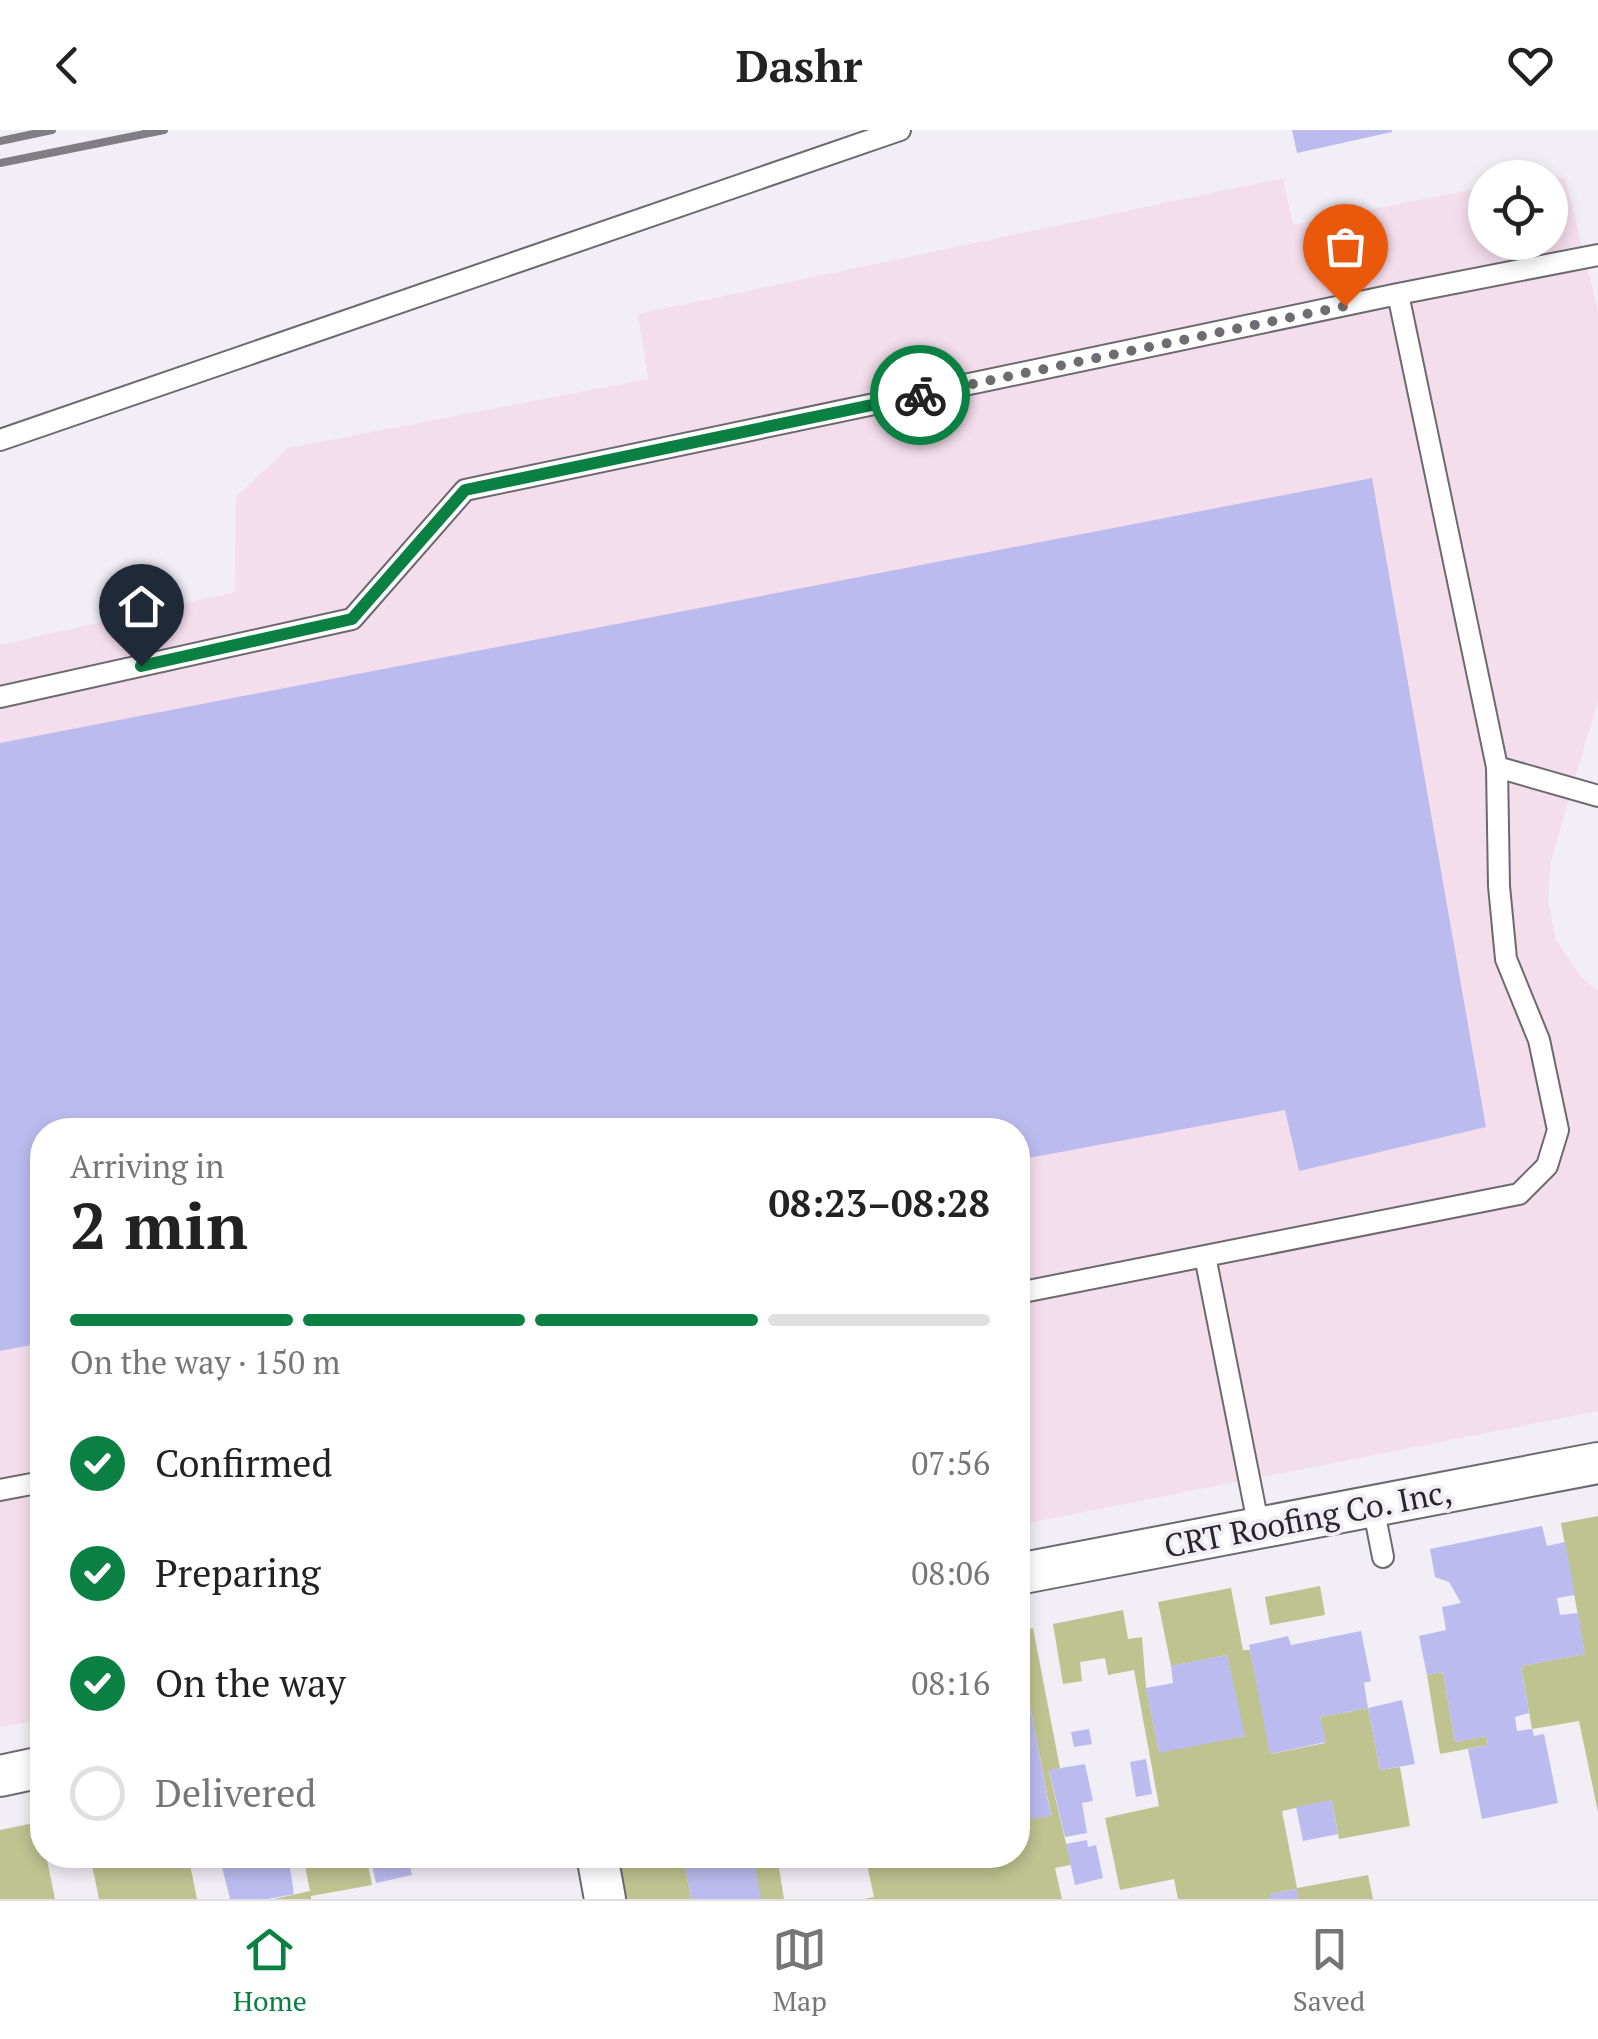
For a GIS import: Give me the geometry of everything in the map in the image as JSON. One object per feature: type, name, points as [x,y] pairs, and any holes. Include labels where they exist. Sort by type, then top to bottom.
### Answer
[{"type":"street","name":"CRT Roofing Co. Inc,","points":[[1030,1572],[1598,1463]]},
{"type":"street","points":[[0,1776],[30,1770]]},
{"type":"street","points":[[599,1868],[605,1899]]},
{"type":"lane","points":[[0,440],[900,130]]},
{"type":"lane","points":[[0,697],[352,619],[465,490],[1398,294],[1598,256]]},
{"type":"lane","points":[[1030,1291],[1519,1194],[1547,1166],[1558,1130],[1539,1040],[1506,959],[1499,886],[1497,767],[1398,294]]},
{"type":"lane","points":[[1497,767],[1598,796]]},
{"type":"lane","points":[[1205,1256],[1259,1528]]},
{"type":"lane","points":[[0,1490],[30,1484]]},
{"type":"lane","points":[[1373,1506],[1383,1557]]},
{"type":"shaded area","points":[[1283,178],[1293,225],[1468,190],[1468,260],[1568,260],[1568,189],[1598,311],[1598,700],[1551,861],[1548,901],[1556,940],[1581,977],[1598,991],[1598,1411],[1030,1523],[1030,1118],[30,1118],[30,1721],[0,1727],[0,645],[235,592],[236,497],[288,448],[648,379],[638,314]]},
{"type":"green space","points":[[1598,1516],[1598,1812],[1579,1721],[1532,1729],[1521,1666],[1585,1654],[1561,1523]]},
{"type":"green space","points":[[1320,1586],[1325,1615],[1270,1625],[1265,1597]]},
{"type":"green space","points":[[1231,1588],[1243,1650],[1250,1650],[1271,1754],[1325,1743],[1320,1717],[1368,1708],[1380,1770],[1400,1767],[1410,1826],[1339,1839],[1332,1800],[1282,1811],[1297,1888],[1368,1875],[1373,1899],[1298,1899],[1296,1889],[1270,1894],[1270,1899],[1178,1899],[1174,1879],[1120,1890],[1105,1818],[1159,1806],[1134,1670],[1108,1675],[1105,1658],[1080,1662],[1082,1681],[1063,1684],[1053,1624],[1123,1610],[1128,1639],[1142,1637],[1146,1688],[1159,1752],[1244,1736],[1227,1655],[1171,1666],[1158,1602]]},
{"type":"green space","points":[[1033,1628],[1060,1768],[1049,1771],[1071,1865],[1055,1868],[1062,1899],[864,1899],[874,1897],[868,1868],[1030,1868],[1030,1819],[1051,1815],[1030,1706]]},
{"type":"green space","points":[[1443,1672],[1455,1742],[1486,1736],[1488,1745],[1440,1754],[1427,1675]]},
{"type":"green space","points":[[30,1824],[30,1868],[49,1868],[55,1899],[0,1899],[0,1830]]},
{"type":"green space","points":[[93,1868],[191,1868],[197,1899],[99,1899]]},
{"type":"green space","points":[[306,1868],[369,1868],[372,1885],[311,1899],[274,1899],[310,1891]]},
{"type":"green space","points":[[620,1868],[685,1868],[691,1899],[626,1899]]},
{"type":"green space","points":[[755,1868],[779,1868],[784,1899],[760,1899]]},
{"type":"building","points":[[1292,130],[1392,130],[1392,132],[1297,153]]},
{"type":"building","points":[[1372,478],[1486,1127],[1299,1171],[1285,1110],[1030,1158],[1030,1118],[30,1118],[30,1345],[0,1351],[0,743]]},
{"type":"building","points":[[1542,1526],[1547,1546],[1565,1542],[1575,1595],[1557,1598],[1560,1615],[1578,1613],[1585,1654],[1521,1666],[1529,1713],[1515,1717],[1517,1731],[1532,1729],[1534,1736],[1544,1734],[1558,1803],[1482,1819],[1468,1749],[1488,1745],[1486,1736],[1455,1742],[1443,1672],[1427,1675],[1419,1636],[1446,1630],[1442,1607],[1461,1603],[1449,1582],[1435,1577],[1430,1549]]},
{"type":"building","points":[[1361,1631],[1371,1681],[1364,1683],[1368,1708],[1320,1717],[1326,1742],[1270,1754],[1249,1645],[1288,1636],[1291,1645]]},
{"type":"building","points":[[1227,1655],[1245,1736],[1159,1753],[1146,1688],[1173,1683],[1171,1666]]},
{"type":"building","points":[[1402,1700],[1415,1764],[1380,1770],[1368,1708]]},
{"type":"building","points":[[1030,1706],[1051,1816],[1030,1819]]},
{"type":"building","points":[[1089,1729],[1092,1744],[1074,1747],[1071,1732]]},
{"type":"building","points":[[1146,1759],[1152,1794],[1136,1797],[1130,1762]]},
{"type":"building","points":[[1085,1764],[1093,1801],[1082,1803],[1087,1833],[1065,1837],[1049,1770]]},
{"type":"building","points":[[1332,1800],[1338,1834],[1303,1841],[1296,1807]]},
{"type":"building","points":[[1087,1840],[1088,1847],[1096,1845],[1103,1878],[1075,1885],[1066,1844]]},
{"type":"building","points":[[222,1868],[290,1868],[294,1894],[230,1899]]},
{"type":"building","points":[[373,1868],[411,1868],[412,1875],[376,1883]]},
{"type":"building","points":[[685,1868],[755,1868],[761,1899],[691,1899]]},
{"type":"building","points":[[1297,1889],[1298,1899],[1270,1899],[1270,1894]]},
{"type":"railway","points":[[0,141],[52,130]]},
{"type":"railway","points":[[0,163],[164,130]]},
{"type":"way so far","points":[[920,395],[1345,306]]},
{"type":"route","points":[[141,666],[352,619],[465,490],[920,395]]}]
